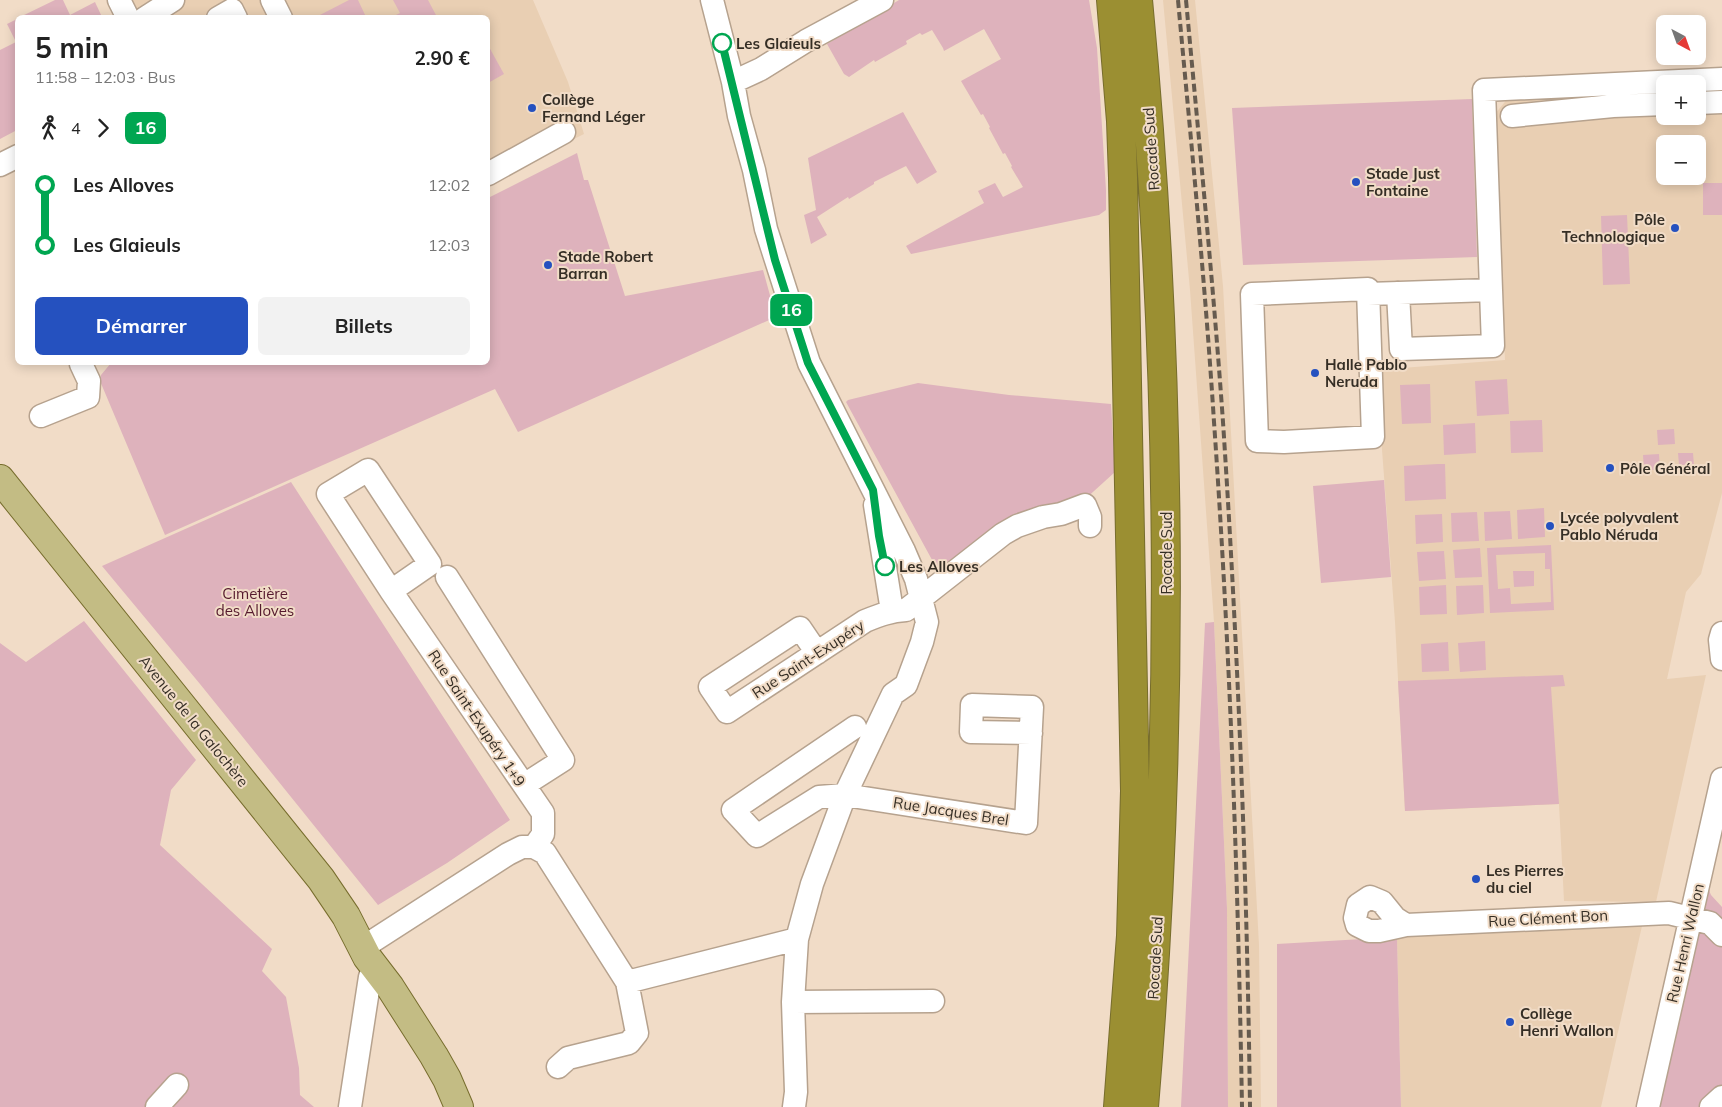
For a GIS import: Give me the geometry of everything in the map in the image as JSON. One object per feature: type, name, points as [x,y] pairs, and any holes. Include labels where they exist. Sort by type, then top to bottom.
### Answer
[{"type":"highway","name":"Rocade Sud","points":[[1111,0],[1120,104],[1123,169],[1135,791],[1131,927],[1118,1107]]},
{"type":"highway","name":"Rocade Sud","points":[[1138,0],[1160,280],[1166,485],[1167,641],[1157,931],[1144,1107]]},
{"type":"main road","name":"Avenue de la Galochère","points":[[0,479],[321,879],[346,916],[369,959],[390,987],[425,1041],[447,1079],[459,1107]]},
{"type":"street","points":[[119,0],[126,15]]},
{"type":"street","points":[[272,0],[280,15]]},
{"type":"street","points":[[712,0],[733,82],[739,116],[754,170],[766,229],[808,363],[914,572],[923,598],[927,622],[922,642],[906,685],[893,694],[845,795],[812,884],[797,939],[793,1002],[796,1092],[794,1107]]},
{"type":"street","points":[[733,82],[761,69],[806,41],[882,0]]},
{"type":"street","points":[[149,15],[166,2]]},
{"type":"street","points":[[1512,116],[1613,96],[1722,79]]},
{"type":"street","points":[[1398,293],[1401,349],[1493,346],[1484,90],[1613,96],[1656,103]]},
{"type":"street","points":[[1706,103],[1722,102]]},
{"type":"street","points":[[490,173],[564,132]]},
{"type":"street","points":[[0,165],[15,158]]},
{"type":"street","points":[[1368,290],[1368,294],[1373,437],[1284,442],[1257,441],[1252,294],[1368,290]]},
{"type":"street","points":[[1368,294],[1491,290]]},
{"type":"street","points":[[41,416],[88,397],[89,381],[82,365]]},
{"type":"street","name":"Rue Saint-Exupéry 1+9","points":[[391,591],[430,564],[368,470],[328,494],[391,591],[543,813],[543,834],[534,848]]},
{"type":"street","points":[[873,490],[892,611]]},
{"type":"street","name":"Rue Saint-Exupéry","points":[[817,653],[800,628],[710,687],[727,712],[865,622],[892,611],[906,610],[981,550],[1017,526],[1043,517],[1078,509],[1085,505],[1090,517],[1090,526]]},
{"type":"street","points":[[447,577],[563,760],[524,786]]},
{"type":"street","points":[[1722,633],[1720,640],[1722,659]]},
{"type":"street","points":[[845,795],[819,796],[757,836],[732,810],[855,726]]},
{"type":"street","name":"Rue Jacques Brel","points":[[845,795],[1026,823],[1032,733]]},
{"type":"street","name":"Rue Henri Wallon","points":[[1648,1107],[1722,778]]},
{"type":"street","points":[[350,1107],[370,978],[369,959],[508,854],[522,848],[534,848],[544,853],[552,863],[627,982],[637,1033],[629,1043],[568,1058],[558,1067]]},
{"type":"street","points":[[1701,871],[1712,865],[1722,855]]},
{"type":"street","name":"Rue Clément Bon","points":[[1406,925],[1653,912],[1690,917],[1710,923],[1722,935]]},
{"type":"street","points":[[627,982],[797,939]]},
{"type":"street","points":[[793,1002],[933,1001]]},
{"type":"street","points":[[157,1107],[177,1085]]},
{"type":"street","points":[[1711,1107],[1722,1097]]},
{"type":"shaded area","points":[[132,0],[234,0],[205,15],[144,15],[138,13]]},
{"type":"shaded area","name":"Collège Fernand Léger","points":[[238,0],[533,0],[568,82],[584,134],[490,181],[490,15],[246,15]]},
{"type":"shaded area","points":[[1163,0],[1195,0],[1223,286],[1259,945],[1261,1107],[1228,1107],[1227,908],[1214,622],[1190,290]]},
{"type":"shaded area","name":"Lycée polyvalent Pablo Néruda","points":[[1722,86],[1722,493],[1701,574],[1686,592],[1667,679],[1706,675],[1656,902],[1564,901],[1559,804],[1405,811],[1395,622],[1376,370],[1505,360],[1494,115],[1509,97],[1656,89],[1656,125],[1706,125],[1706,87]]},
{"type":"shaded area","name":"Collège Henri Wallon","points":[[1642,926],[1601,1107],[1401,1107],[1397,937]]},
{"type":"green space","points":[[55,0],[63,0],[70,15],[24,15]]},
{"type":"green space","points":[[349,0],[358,0],[365,15],[320,15]]},
{"type":"green space","points":[[393,0],[428,0],[436,15],[396,15],[400,13]]},
{"type":"green space","points":[[899,0],[1089,0],[1097,48],[1106,210],[1099,215],[911,254],[906,246],[984,203],[978,191],[995,183],[1003,197],[1023,187],[1005,153],[1003,154],[983,114],[981,115],[961,81],[1001,59],[984,29],[944,51],[932,30],[922,35],[920,33],[906,41],[907,44],[875,62],[874,60],[849,77],[844,74],[827,44]]},
{"type":"green space","points":[[95,2],[101,15],[70,15]]},
{"type":"green space","points":[[15,20],[15,40],[7,24]]},
{"type":"green space","points":[[15,42],[15,131],[0,139],[0,50]]},
{"type":"green space","points":[[490,49],[504,74],[490,82]]},
{"type":"green space","name":"Stade Just Fontaine","points":[[1472,99],[1477,257],[1243,265],[1232,108]]},
{"type":"green space","points":[[903,112],[937,172],[917,184],[906,166],[874,182],[874,184],[849,199],[848,197],[817,217],[827,235],[811,244],[804,215],[816,210],[808,158]]},
{"type":"green space","points":[[577,153],[584,180],[588,180],[625,296],[763,270],[776,317],[518,432],[495,389],[165,535],[100,381],[101,375],[109,365],[490,365],[490,197]]},
{"type":"green space","points":[[1706,183],[1722,183],[1722,215],[1703,215],[1703,185],[1706,185]]},
{"type":"green space","points":[[1627,215],[1630,284],[1603,285],[1601,216]]},
{"type":"green space","points":[[1507,379],[1509,414],[1477,416],[1475,381]]},
{"type":"green space","points":[[918,383],[1009,395],[1111,404],[1115,472],[1083,501],[1004,520],[947,568],[937,569],[846,402]]},
{"type":"green space","points":[[1430,384],[1431,423],[1402,424],[1400,385]]},
{"type":"green space","points":[[1542,420],[1543,452],[1511,453],[1510,421]]},
{"type":"green space","points":[[1475,423],[1476,453],[1444,455],[1443,425]]},
{"type":"green space","points":[[1674,429],[1675,444],[1658,445],[1657,430]]},
{"type":"green space","points":[[1678,453],[1693,453],[1694,465],[1679,465]]},
{"type":"green space","points":[[1659,454],[1660,470],[1644,470],[1643,455]]},
{"type":"green space","points":[[1445,464],[1446,499],[1405,501],[1404,466]]},
{"type":"green space","points":[[1384,480],[1391,577],[1321,583],[1313,486]]},
{"type":"green space","name":"Cimetière des Alloves","points":[[291,482],[510,820],[447,863],[378,905],[102,566]]},
{"type":"green space","points":[[1544,508],[1545,537],[1518,539],[1517,510]]},
{"type":"green space","points":[[1510,511],[1512,539],[1485,541],[1484,512]]},
{"type":"green space","points":[[1477,512],[1479,541],[1452,542],[1451,513]]},
{"type":"green space","points":[[1442,514],[1443,542],[1416,544],[1415,515]]},
{"type":"green space","points":[[1551,545],[1554,610],[1490,613],[1487,548]],"holes":[[[1545,553],[1545,569],[1550,569],[1551,602],[1511,604],[1510,588],[1498,589],[1496,555]]]},
{"type":"green space","points":[[1480,548],[1482,577],[1455,578],[1453,550]]},
{"type":"green space","points":[[1444,551],[1446,579],[1419,581],[1417,552]]},
{"type":"green space","points":[[1513,571],[1534,571],[1534,586],[1514,587]]},
{"type":"green space","points":[[1446,585],[1447,614],[1420,615],[1419,587]]},
{"type":"green space","points":[[1483,585],[1484,613],[1457,615],[1456,586]]},
{"type":"green space","points":[[84,621],[196,760],[171,790],[160,845],[272,949],[262,971],[286,997],[299,1068],[300,1095],[314,1107],[0,1107],[0,643],[26,662]]},
{"type":"green space","points":[[1214,622],[1227,908],[1228,1107],[1181,1107],[1205,623]]},
{"type":"green space","points":[[1485,641],[1486,670],[1460,672],[1458,643]]},
{"type":"green space","points":[[1448,642],[1449,671],[1422,672],[1421,644]]},
{"type":"green space","points":[[1563,675],[1565,686],[1551,687],[1559,804],[1405,811],[1398,681]]},
{"type":"green space","points":[[1707,886],[1711,895],[1722,907],[1722,1107],[1657,1107]]},
{"type":"green space","points":[[1397,937],[1401,1107],[1277,1107],[1277,944]]},
{"type":"railway","points":[[1178,0],[1202,264],[1225,593],[1238,935],[1242,1107]]},
{"type":"railway","points":[[1186,0],[1215,316],[1228,508],[1244,850],[1250,1107]]},
{"type":"bus line","name":"16","points":[[722,43],[775,260],[808,363],[873,490],[885,566]]},
{"type":"place","name":"Les Glaieuls","points":[[722,43]]},
{"type":"place","name":"Collège Fernand Léger","points":[[532,108]]},
{"type":"place","name":"Stade Just Fontaine","points":[[1356,182]]},
{"type":"place","name":"Pôle Technologique","points":[[1675,228]]},
{"type":"place","name":"Stade Robert Barran","points":[[548,265]]},
{"type":"place","name":"Halle Pablo Neruda","points":[[1315,373]]},
{"type":"place","name":"Pôle Général","points":[[1610,468]]},
{"type":"place","name":"Lycée polyvalent Pablo Néruda","points":[[1550,526]]},
{"type":"place","name":"Les Alloves","points":[[885,566]]},
{"type":"place","name":"Les Pierres du ciel","points":[[1476,879]]},
{"type":"place","name":"Collège Henri Wallon","points":[[1510,1022]]}]
